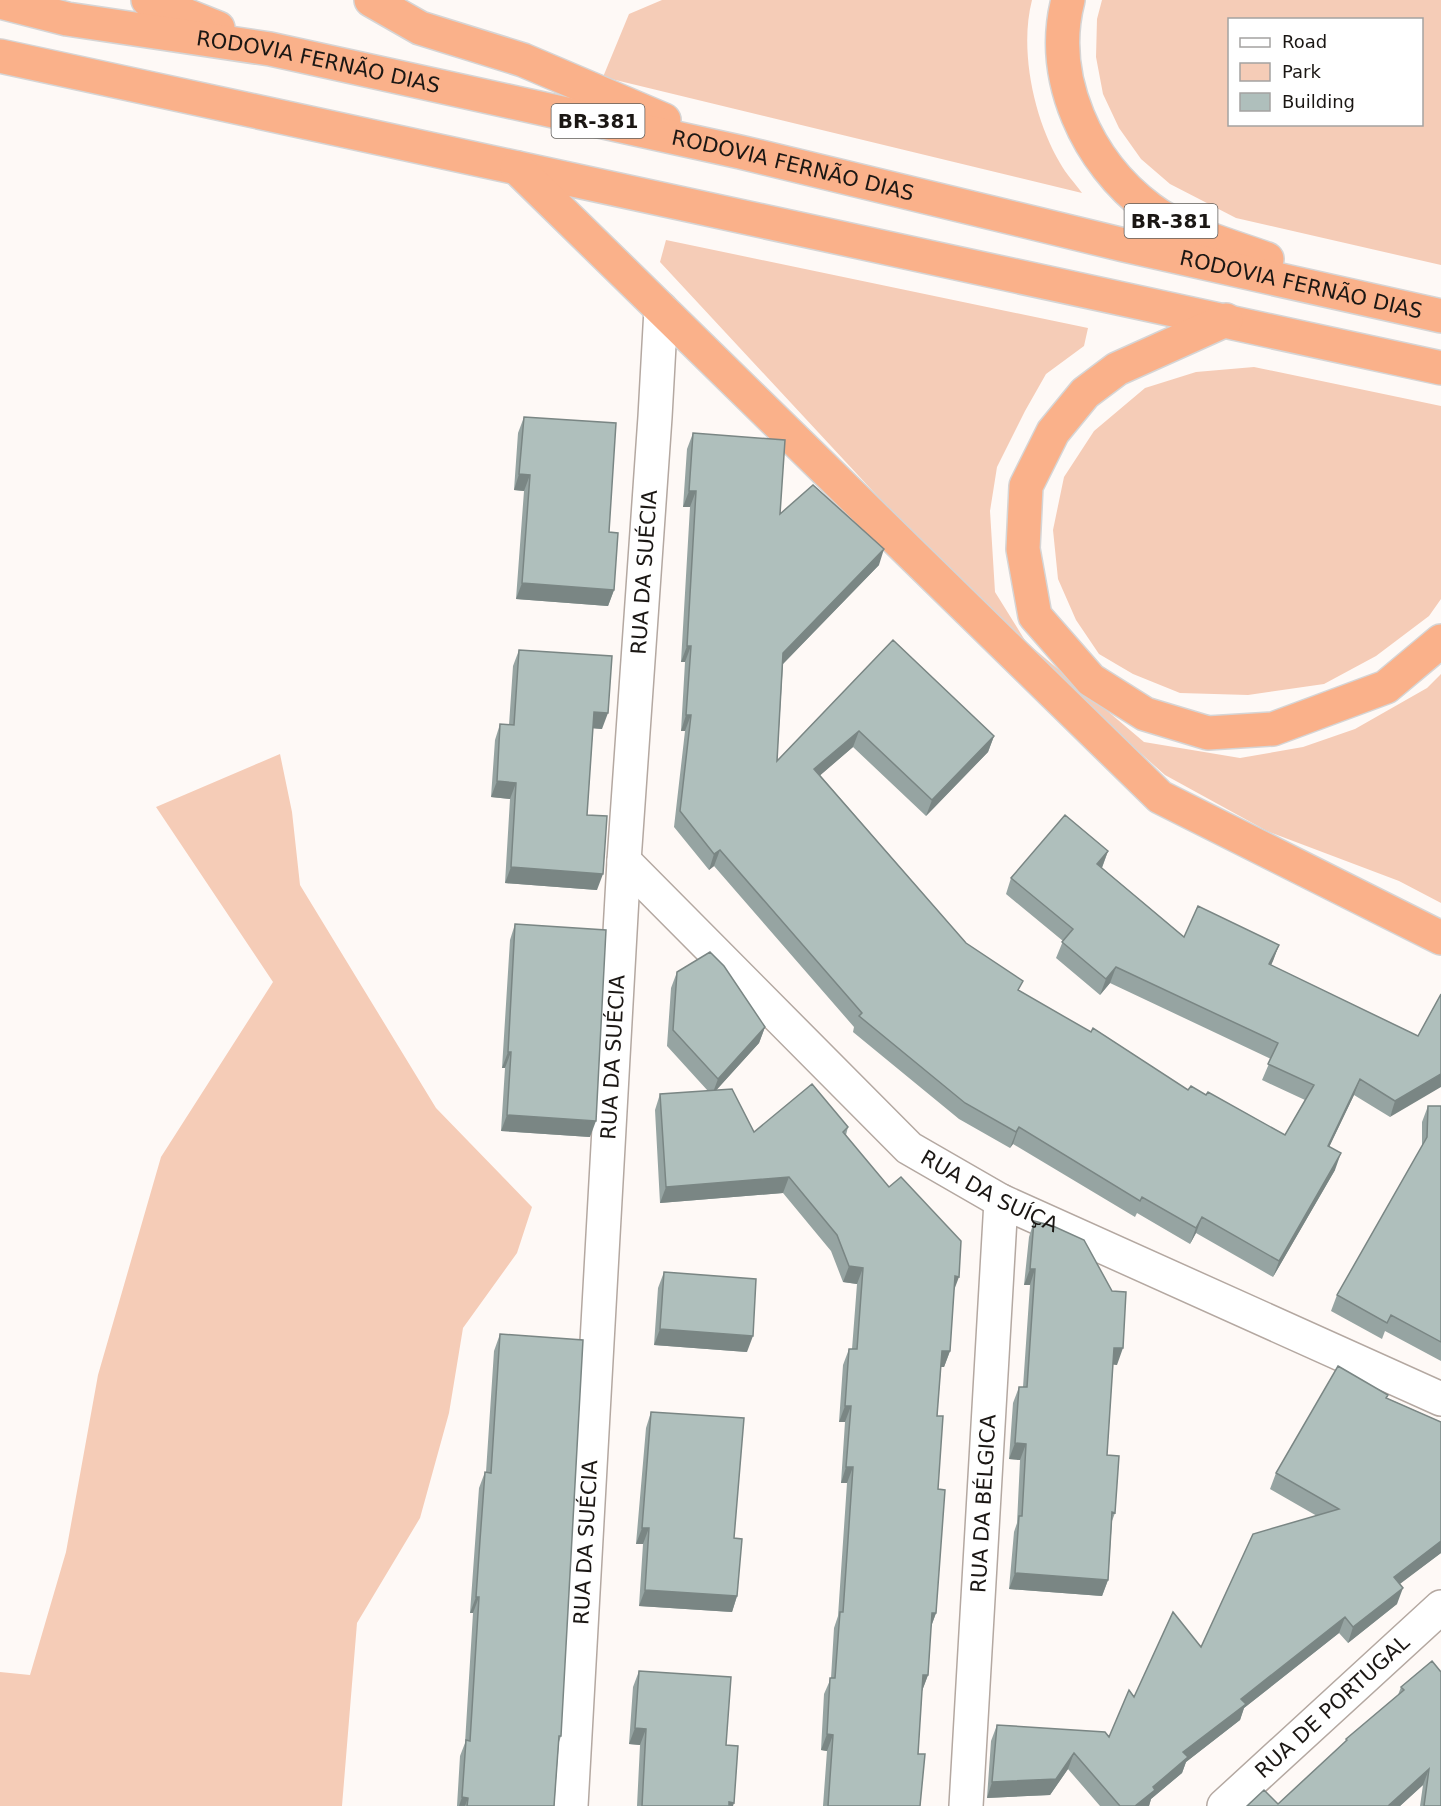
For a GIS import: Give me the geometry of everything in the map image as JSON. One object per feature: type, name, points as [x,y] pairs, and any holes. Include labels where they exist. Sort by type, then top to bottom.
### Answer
[{"type":"highway","points":[[148,0],[270,49]]},
{"type":"highway","points":[[371,0],[420,28],[523,60],[740,152]]},
{"type":"highway","name":"BR-381","points":[[1068,0],[1064,15],[1064,60],[1072,104],[1090,145],[1117,181],[1151,211],[1196,234],[1429,314]]},
{"type":"highway","name":"RODOVIA FERNÃO DIAS","points":[[0,2],[67,19],[270,49],[740,152],[1124,245],[1429,314]]},
{"type":"highway","points":[[0,56],[1429,365]]},
{"type":"highway","points":[[517,168],[1160,797],[1441,939]]},
{"type":"highway","points":[[1226,320],[1117,369],[1085,393],[1053,432],[1026,486],[1023,549],[1035,616],[1091,680],[1144,714],[1208,733],[1273,729],[1386,687],[1441,641]]},
{"type":"street","name":"RUA DA SUÉCIA","points":[[571,1806],[624,861],[656,417],[661,309]]},
{"type":"street","name":"RUA DA SUÍÇA","points":[[624,861],[909,1148],[1001,1201],[1441,1399]]},
{"type":"street","name":"RUA DA BÉLGICA","points":[[966,1806],[1001,1201]]},
{"type":"street","name":"RUA DE PORTUGAL","points":[[1224,1806],[1441,1607]]},
{"type":"green space","points":[[662,0],[1032,0],[1027,40],[1031,84],[1036,105],[1062,167],[1082,193],[603,77],[629,14]]},
{"type":"green space","points":[[1102,0],[1441,0],[1441,265],[1236,218],[1170,184],[1141,159],[1119,128],[1103,94],[1096,57],[1097,19]]},
{"type":"green space","points":[[666,240],[1088,328],[1084,346],[1046,374],[997,467],[990,511],[995,592],[1026,642],[1144,742],[1240,758],[1303,747],[1355,729],[1427,688],[1441,674],[1441,903],[1399,881],[1267,831],[1165,775],[1001,629],[660,262]]},
{"type":"green space","points":[[1254,367],[1441,406],[1441,599],[1429,616],[1376,656],[1324,684],[1248,695],[1180,693],[1133,674],[1099,654],[1076,620],[1058,579],[1053,530],[1064,477],[1094,431],[1145,388],[1196,372]]},
{"type":"green space","points":[[280,754],[292,812],[300,885],[436,1108],[532,1207],[517,1253],[463,1328],[449,1413],[420,1518],[357,1623],[342,1806],[0,1806],[0,1672],[30,1675],[66,1552],[98,1375],[161,1157],[273,982],[156,807]]},
{"type":"building","points":[[524,417],[616,423],[609,532],[618,533],[614,590],[522,583],[530,475],[519,474]]},
{"type":"building","points":[[693,433],[785,440],[780,514],[813,485],[884,549],[783,653],[777,761],[893,640],[994,736],[932,800],[859,731],[814,769],[966,943],[1023,981],[1018,990],[1091,1032],[1093,1028],[1188,1090],[1191,1086],[1206,1095],[1208,1092],[1285,1135],[1314,1085],[1268,1064],[1278,1043],[1116,967],[1106,979],[1062,942],[1073,929],[1011,878],[1065,815],[1108,851],[1097,864],[1184,937],[1198,906],[1279,945],[1269,964],[1418,1036],[1441,994],[1441,1074],[1395,1101],[1360,1079],[1328,1146],[1341,1153],[1279,1261],[1202,1217],[1196,1228],[1142,1197],[1140,1201],[1019,1127],[1016,1132],[965,1103],[859,1016],[862,1013],[720,850],[714,854],[680,811],[691,715],[686,715],[691,646],[687,646],[696,491],[689,491]]},
{"type":"building","points":[[519,650],[612,656],[608,713],[594,712],[587,815],[607,816],[603,874],[511,867],[516,783],[497,781],[500,724],[514,725]]},
{"type":"building","points":[[515,924],[606,930],[596,1121],[507,1115]]},
{"type":"building","points":[[710,952],[724,966],[765,1027],[718,1079],[673,1030],[677,972]]},
{"type":"building","points":[[812,1084],[848,1127],[843,1132],[889,1187],[901,1177],[961,1241],[959,1277],[955,1276],[950,1351],[942,1351],[937,1416],[943,1416],[938,1489],[945,1490],[936,1613],[932,1613],[928,1675],[923,1675],[918,1754],[925,1754],[920,1806],[828,1806],[833,1735],[827,1734],[830,1678],[835,1678],[840,1612],[843,1612],[853,1467],[846,1467],[851,1406],[845,1406],[849,1349],[857,1349],[863,1268],[849,1266],[837,1235],[789,1177],[666,1187],[660,1094],[732,1089],[754,1132]]},
{"type":"building","points":[[1428,1106],[1441,1106],[1441,1342],[1391,1315],[1387,1323],[1337,1295],[1427,1137]]},
{"type":"building","points":[[1034,1221],[1053,1226],[1084,1240],[1112,1291],[1126,1292],[1123,1348],[1114,1348],[1107,1455],[1119,1456],[1115,1513],[1112,1512],[1108,1580],[1015,1573],[1019,1516],[1022,1516],[1026,1444],[1015,1443],[1019,1387],[1027,1387],[1035,1269],[1030,1269]]},
{"type":"building","points":[[664,1272],[756,1279],[753,1336],[660,1329]]},
{"type":"building","points":[[500,1334],[583,1340],[561,1736],[559,1736],[554,1806],[467,1806],[468,1798],[462,1797],[466,1740],[470,1741],[479,1597],[476,1597],[485,1472],[491,1473]]},
{"type":"building","points":[[1338,1366],[1388,1395],[1386,1398],[1441,1422],[1441,1541],[1394,1577],[1403,1588],[1353,1627],[1345,1617],[1241,1699],[1246,1704],[1183,1752],[1188,1757],[1153,1787],[1155,1790],[1135,1806],[1120,1806],[1074,1753],[1056,1779],[992,1782],[997,1725],[1105,1732],[1109,1737],[1129,1690],[1134,1697],[1173,1612],[1201,1647],[1253,1534],[1339,1509],[1276,1473]]},
{"type":"building","points":[[651,1412],[744,1418],[734,1538],[742,1539],[737,1596],[645,1590],[649,1528],[642,1528]]},
{"type":"building","points":[[1432,1661],[1441,1672],[1441,1806],[1424,1806],[1429,1769],[1388,1806],[1247,1806],[1264,1790],[1278,1804],[1346,1739],[1404,1690],[1401,1687]]},
{"type":"building","points":[[639,1671],[731,1677],[726,1745],[738,1746],[734,1803],[729,1802],[729,1806],[642,1806],[646,1729],[635,1728]]}]
